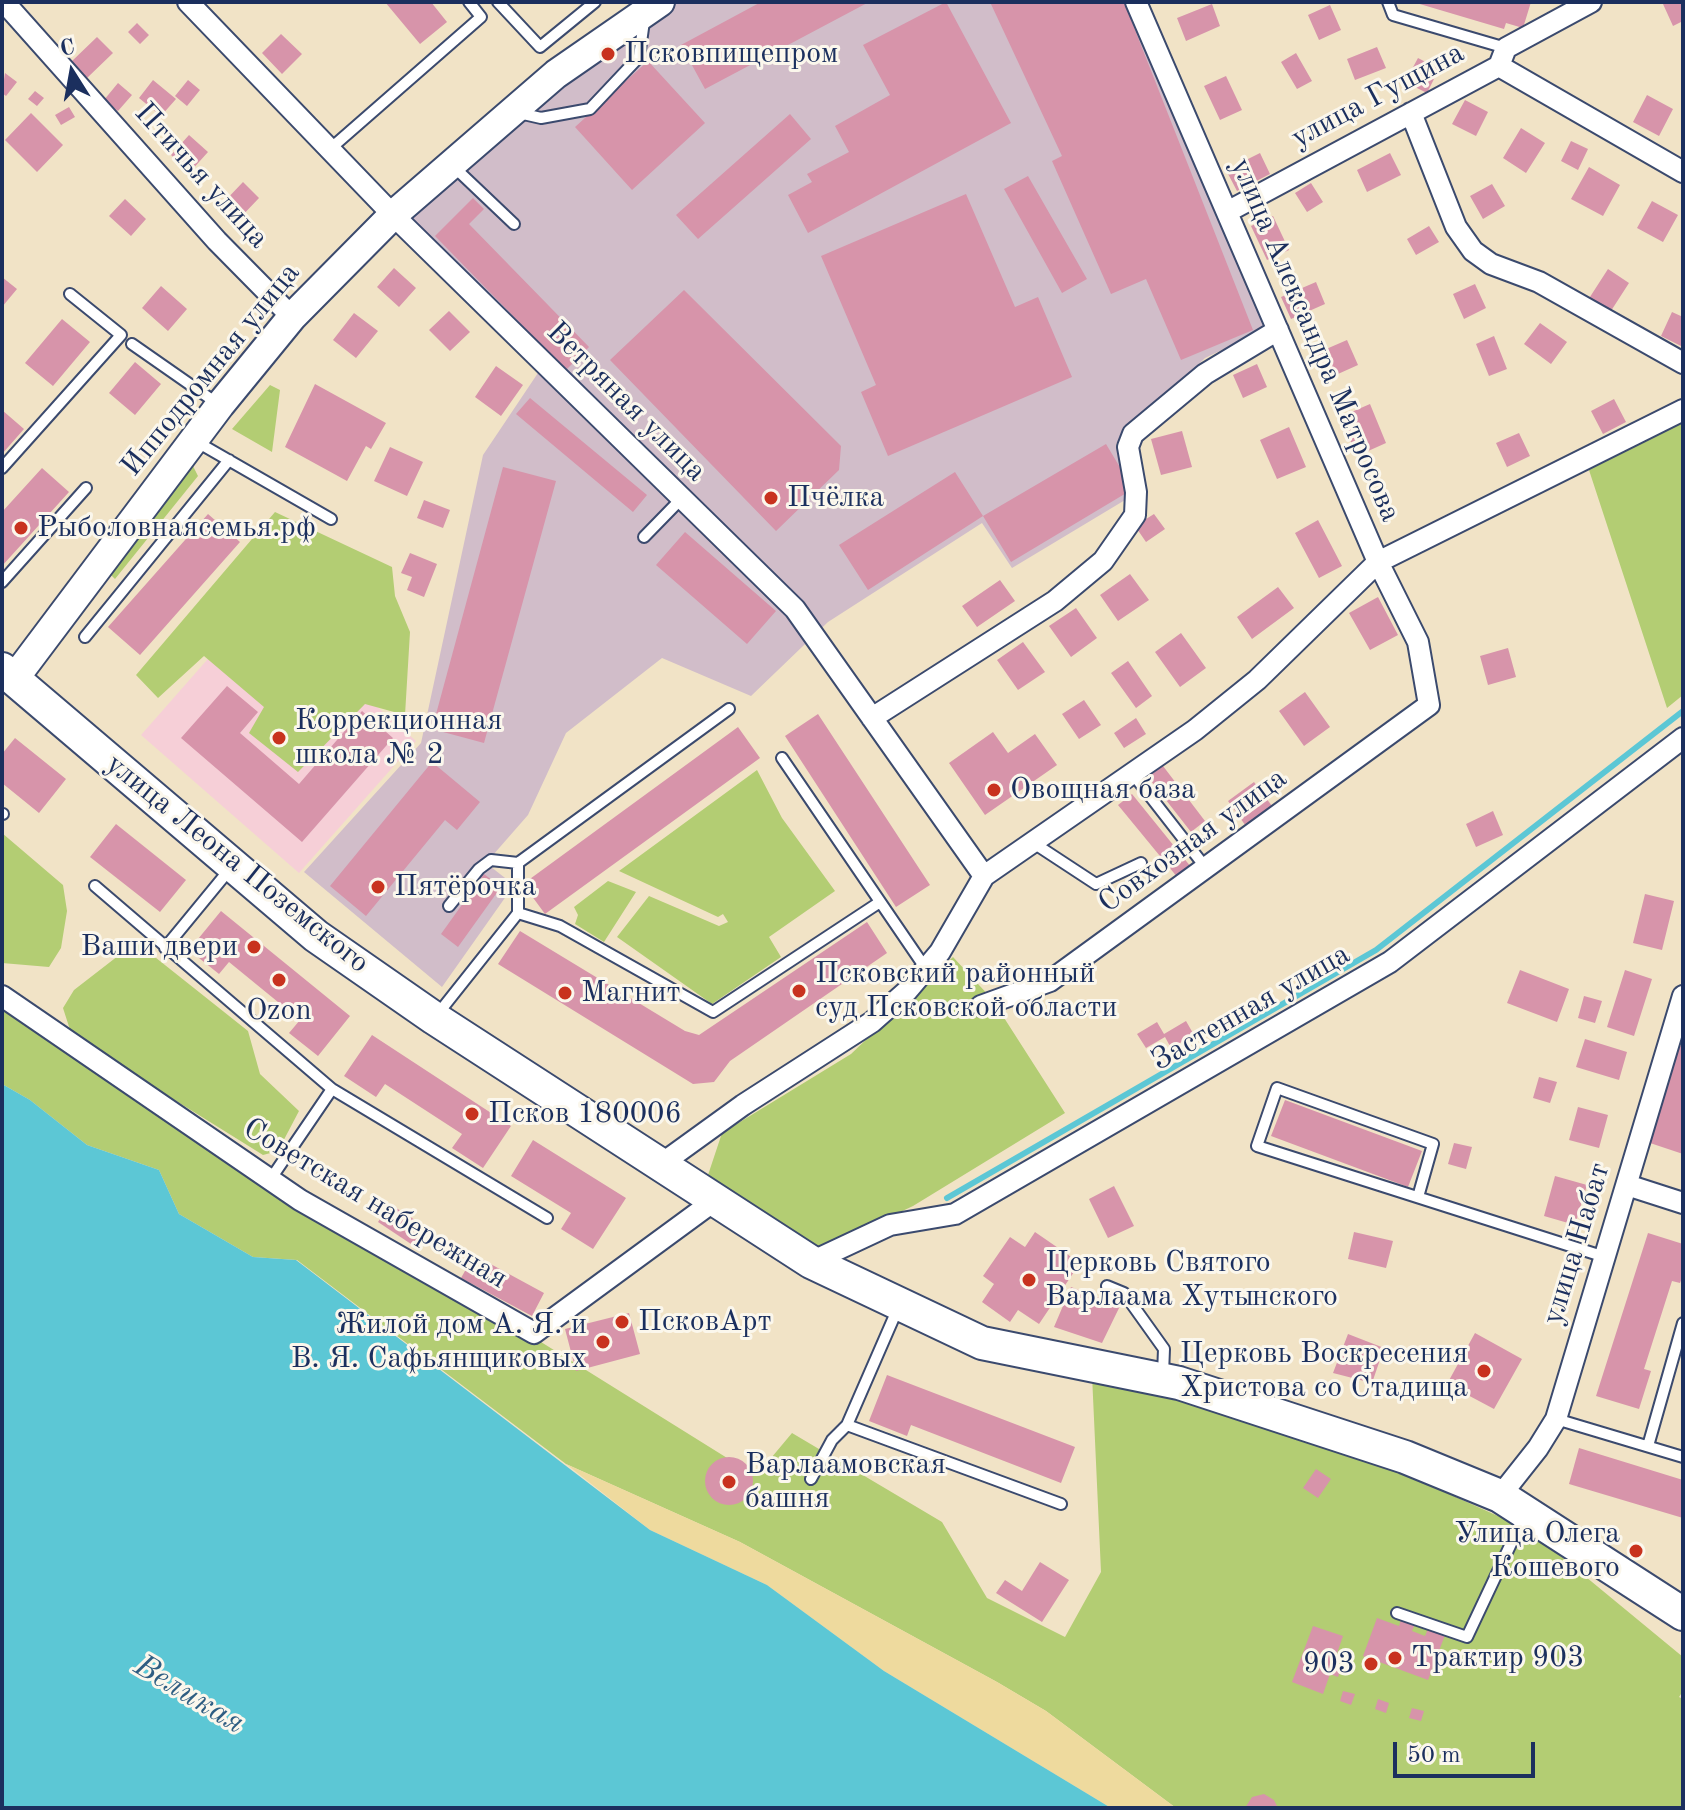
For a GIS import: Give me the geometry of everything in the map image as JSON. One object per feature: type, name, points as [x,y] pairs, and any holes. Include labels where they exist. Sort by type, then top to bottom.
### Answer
[{"type":"main road","name":"Ипподромная улица","points":[[6,681],[292,317],[393,215],[556,74],[652,7]]},
{"type":"main road","name":"улица Леона Поземского","points":[[6,681],[234,865],[316,936],[434,1018],[811,1262],[982,1343],[1163,1380],[1405,1457],[1513,1503],[1683,1614]]},
{"type":"street","name":"Птичья улица","points":[[4,2],[217,241],[292,317]]},
{"type":"street","name":"Ветряная улица","points":[[188,2],[393,215],[795,609],[984,876]]},
{"type":"street","name":"улица Александра Матросова","points":[[1136,2],[1378,562],[1418,642],[1429,705]]},
{"type":"street","name":"улица Гущина","points":[[1227,212],[1411,113],[1591,2]]},
{"type":"street","points":[[1503,57],[1683,172]]},
{"type":"street","points":[[1411,113],[1456,227],[1473,251],[1491,264],[1539,282],[1683,363]]},
{"type":"street","points":[[872,718],[1055,601],[1103,561],[1135,515],[1136,492],[1128,447],[1133,434],[1205,374],[1278,330]]},
{"type":"street","points":[[660,1165],[743,1105],[851,1037],[907,991],[926,969],[984,876],[1195,730],[1257,680],[1378,562],[1683,410]]},
{"type":"street","name":"Совхозная улица","points":[[981,1006],[1050,981],[1429,705]]},
{"type":"street","name":"Застенная улица","points":[[811,1262],[890,1225],[955,1214],[1390,962],[1683,738]]},
{"type":"street","name":"Советская набережная","points":[[2,996],[300,1200],[534,1333],[714,1201]]},
{"type":"street","name":"улица Набат","points":[[1513,1503],[1530,1460],[1556,1419],[1683,996]]},
{"type":"street","points":[[1627,1185],[1683,1203]]},
{"type":"lane","points":[[469,2],[481,17]]},
{"type":"lane","points":[[330,149],[498,2],[540,47],[595,2]]},
{"type":"lane","points":[[1388,2],[1393,15],[1503,57]]},
{"type":"lane","points":[[513,112],[541,118],[590,109],[639,57],[652,7]]},
{"type":"lane","points":[[452,164],[514,224]]},
{"type":"lane","points":[[2,468],[121,335],[70,294]]},
{"type":"lane","points":[[132,344],[220,405]]},
{"type":"lane","points":[[194,440],[331,519]]},
{"type":"lane","points":[[85,637],[229,460]]},
{"type":"lane","points":[[2,582],[86,488]]},
{"type":"lane","points":[[644,537],[682,498]]},
{"type":"lane","points":[[449,906],[479,869],[491,860],[518,863],[729,709]]},
{"type":"lane","points":[[782,758],[926,969]]},
{"type":"lane","points":[[1132,773],[1206,868]]},
{"type":"lane","points":[[1032,842],[1096,884],[1141,863]]},
{"type":"lane","points":[[434,1018],[518,913],[518,863]]},
{"type":"lane","points":[[165,948],[234,865]]},
{"type":"lane","points":[[95,886],[332,1089],[547,1218]]},
{"type":"lane","points":[[518,913],[560,926],[713,1012],[880,902]]},
{"type":"lane","points":[[1418,1197],[1433,1144],[1277,1088],[1257,1146],[1605,1257]]},
{"type":"lane","points":[[270,1180],[332,1089]]},
{"type":"lane","points":[[1107,1286],[1124,1293],[1164,1349],[1163,1380]]},
{"type":"lane","points":[[811,1479],[832,1440],[847,1425],[899,1306]]},
{"type":"lane","points":[[1648,1446],[1683,1323]]},
{"type":"lane","points":[[1556,1419],[1683,1457]]},
{"type":"lane","points":[[847,1425],[1061,1504]]},
{"type":"lane","points":[[1397,1613],[1467,1637],[1513,1503]]},
{"type":"shaded area","name":"Псковпищепром","points":[[677,2],[1132,2],[1272,326],[1205,358],[1116,444],[1140,491],[1012,568],[982,523],[828,622],[751,696],[662,658],[566,733],[528,815],[486,863],[514,885],[442,987],[304,872],[421,743],[483,455],[548,358],[407,219],[566,81]]},
{"type":"shaded area","name":"Коррекционная школа № 2","points":[[258,602],[416,741],[299,873],[141,735]]},
{"type":"green space","points":[[270,385],[280,390],[272,452],[232,429]]},
{"type":"green space","points":[[1683,420],[1683,695],[1667,708],[1588,467]]},
{"type":"green space","points":[[191,462],[198,476],[115,579],[108,572]]},
{"type":"green space","points":[[275,512],[392,567],[395,596],[410,632],[405,715],[365,704],[298,772],[249,733],[264,707],[204,656],[158,698],[136,675]]},
{"type":"green space","points":[[757,770],[782,818],[835,891],[769,937],[781,957],[712,1004],[617,937],[649,896],[719,926],[728,922],[723,914],[718,917],[619,871]]},
{"type":"green space","points":[[2,833],[63,885],[67,911],[61,948],[49,967],[2,963]]},
{"type":"green space","points":[[608,881],[636,892],[604,942],[575,924],[578,915],[574,907]]},
{"type":"green space","points":[[136,942],[248,1031],[260,1074],[299,1111],[278,1151],[263,1155],[72,1036],[63,1008],[74,990]]},
{"type":"green space","points":[[953,957],[992,999],[1065,1113],[913,1206],[811,1254],[705,1184],[722,1133],[851,1054]]},
{"type":"green space","points":[[2,1006],[756,1476],[792,1433],[942,1522],[987,1598],[1065,1637],[1101,1572],[1092,1375],[1338,1444],[1529,1530],[1683,1657],[1683,1691],[1679,1697],[1683,1699],[1683,1808],[1176,1808],[1046,1711],[997,1682],[740,1542],[566,1464],[297,1260],[253,1257],[179,1214],[159,1170],[87,1145],[30,1100],[2,1084]]},
{"type":"sand","points":[[566,1464],[740,1542],[997,1682],[1046,1711],[1176,1808],[1111,1808],[884,1671],[767,1585],[650,1530]]},
{"type":"water","name":"Великая","points":[[2,1084],[30,1100],[87,1145],[159,1170],[179,1214],[253,1257],[296,1260],[650,1530],[767,1585],[884,1671],[1111,1808],[2,1808]]},
{"type":"building","points":[[385,2],[431,2],[447,22],[420,44]]},
{"type":"building","points":[[761,2],[869,2],[705,89],[681,45]]},
{"type":"building","points":[[946,2],[1011,123],[808,233],[788,195],[812,182],[807,174],[849,152],[835,126],[890,95],[863,45]]},
{"type":"building","points":[[990,2],[1124,2],[1253,330],[1181,360],[1146,279],[1111,294],[1052,161],[1062,156]]},
{"type":"building","points":[[1413,2],[1531,2],[1523,28],[1506,23],[1504,29]]},
{"type":"building","points":[[1683,2],[1683,21],[1673,26],[1663,4]]},
{"type":"building","points":[[1212,4],[1220,26],[1186,41],[1177,18]]},
{"type":"building","points":[[1330,5],[1341,30],[1319,40],[1308,15]]},
{"type":"building","points":[[137,23],[149,35],[140,44],[128,32]]},
{"type":"building","points":[[281,34],[302,54],[282,74],[262,53]]},
{"type":"building","points":[[97,37],[113,53],[87,78],[71,62]]},
{"type":"building","points":[[1377,47],[1386,68],[1355,80],[1347,59]]},
{"type":"building","points":[[1296,53],[1312,81],[1297,89],[1281,62]]},
{"type":"building","points":[[1418,58],[1439,69],[1427,93],[1405,82]]},
{"type":"building","points":[[648,61],[705,123],[632,190],[575,127]]},
{"type":"building","points":[[5,73],[17,82],[6,96],[2,93]]},
{"type":"building","points":[[1226,76],[1242,110],[1220,120],[1204,86]]},
{"type":"building","points":[[153,80],[176,99],[161,116],[139,98]]},
{"type":"building","points":[[188,80],[200,90],[187,106],[175,96]]},
{"type":"building","points":[[118,83],[132,95],[118,111],[104,100]]},
{"type":"building","points":[[35,91],[44,98],[37,106],[28,99]]},
{"type":"building","points":[[1647,95],[1673,109],[1659,136],[1633,122]]},
{"type":"building","points":[[1465,100],[1488,112],[1476,136],[1452,124]]},
{"type":"building","points":[[69,107],[75,117],[61,125],[55,115]]},
{"type":"building","points":[[31,113],[63,145],[37,172],[5,140]]},
{"type":"building","points":[[790,114],[811,139],[698,239],[676,215]]},
{"type":"building","points":[[1521,128],[1545,143],[1526,173],[1503,158]]},
{"type":"building","points":[[189,135],[208,152],[190,172],[171,155]]},
{"type":"building","points":[[1571,141],[1588,149],[1578,170],[1561,161]]},
{"type":"building","points":[[1260,153],[1270,174],[1237,191],[1226,170]]},
{"type":"building","points":[[1390,153],[1401,175],[1367,192],[1357,170]]},
{"type":"building","points":[[1589,167],[1620,185],[1603,216],[1571,199]]},
{"type":"building","points":[[1028,176],[1087,279],[1062,293],[1004,189]]},
{"type":"building","points":[[243,182],[259,198],[239,219],[222,204]]},
{"type":"building","points":[[1311,183],[1323,202],[1307,212],[1295,193]]},
{"type":"building","points":[[1492,184],[1505,206],[1483,219],[1470,196]]},
{"type":"building","points":[[966,194],[1015,307],[1038,297],[1072,377],[888,456],[861,392],[876,385],[821,256]]},
{"type":"building","points":[[473,198],[484,209],[469,224],[589,347],[566,370],[435,236]]},
{"type":"building","points":[[125,199],[146,219],[131,236],[109,216]]},
{"type":"building","points":[[1652,201],[1678,215],[1663,242],[1637,228]]},
{"type":"building","points":[[1273,216],[1289,250],[1267,260],[1251,226]]},
{"type":"building","points":[[1429,226],[1439,242],[1416,255],[1407,239]]},
{"type":"building","points":[[394,268],[416,288],[399,307],[377,287]]},
{"type":"building","points":[[1608,269],[1629,283],[1609,314],[1588,300]]},
{"type":"building","points":[[2,277],[17,289],[2,307]]},
{"type":"building","points":[[1316,282],[1325,304],[1291,319],[1281,297]]},
{"type":"building","points":[[1475,284],[1486,308],[1464,319],[1453,294]]},
{"type":"building","points":[[161,286],[187,309],[168,331],[142,308]]},
{"type":"building","points":[[684,290],[841,446],[839,470],[776,531],[610,360]]},
{"type":"building","points":[[449,311],[470,332],[450,351],[429,330]]},
{"type":"building","points":[[1672,312],[1683,317],[1683,347],[1661,336]]},
{"type":"building","points":[[354,313],[378,331],[356,358],[333,340]]},
{"type":"building","points":[[62,319],[90,342],[53,386],[25,363]]},
{"type":"building","points":[[1540,323],[1567,342],[1551,364],[1524,344]]},
{"type":"building","points":[[1494,336],[1507,369],[1489,376],[1476,344]]},
{"type":"building","points":[[1347,340],[1358,365],[1329,378],[1317,353]]},
{"type":"building","points":[[135,362],[161,384],[135,415],[109,393]]},
{"type":"building","points":[[1257,364],[1267,387],[1243,398],[1233,375]]},
{"type":"building","points":[[496,366],[523,385],[501,416],[475,397]]},
{"type":"building","points":[[315,384],[386,423],[371,449],[366,446],[347,481],[285,447]]},
{"type":"building","points":[[530,398],[647,495],[633,512],[516,414]]},
{"type":"building","points":[[1614,399],[1626,422],[1603,434],[1591,411]]},
{"type":"building","points":[[1370,404],[1386,443],[1357,456],[1340,417]]},
{"type":"building","points":[[2,410],[24,429],[2,454]]},
{"type":"building","points":[[1289,427],[1306,467],[1277,479],[1260,440]]},
{"type":"building","points":[[1182,431],[1192,467],[1161,475],[1151,439]]},
{"type":"building","points":[[1519,433],[1530,456],[1507,467],[1496,443]]},
{"type":"building","points":[[1106,444],[1133,489],[1011,562],[983,516]]},
{"type":"building","points":[[390,447],[423,462],[407,496],[374,481]]},
{"type":"building","points":[[503,467],[556,481],[484,743],[432,729]]},
{"type":"building","points":[[42,468],[69,492],[2,566],[2,512]]},
{"type":"building","points":[[955,472],[983,516],[868,590],[839,545]]},
{"type":"building","points":[[424,500],[450,510],[443,528],[417,518]]},
{"type":"building","points":[[208,514],[240,542],[140,655],[108,627]]},
{"type":"building","points":[[1154,514],[1165,529],[1146,542],[1135,526]]},
{"type":"building","points":[[1318,520],[1342,566],[1319,578],[1295,533]]},
{"type":"building","points":[[685,532],[776,611],[747,644],[656,565]]},
{"type":"building","points":[[410,553],[437,564],[424,597],[407,590],[412,577],[401,573]]},
{"type":"building","points":[[1130,574],[1149,600],[1118,621],[1100,595]]},
{"type":"building","points":[[1000,580],[1015,601],[977,627],[962,606]]},
{"type":"building","points":[[1278,587],[1294,608],[1252,639],[1237,617]]},
{"type":"building","points":[[1378,597],[1398,635],[1370,650],[1349,613]]},
{"type":"building","points":[[1076,608],[1097,638],[1071,657],[1049,626]]},
{"type":"building","points":[[1181,633],[1206,668],[1180,687],[1155,652]]},
{"type":"building","points":[[1023,642],[1045,672],[1018,690],[997,660]]},
{"type":"building","points":[[1508,648],[1516,677],[1488,685],[1480,656]]},
{"type":"building","points":[[1128,661],[1152,696],[1136,708],[1111,673]]},
{"type":"building","points":[[227,686],[258,712],[240,733],[299,784],[362,711],[393,738],[302,842],[181,738]]},
{"type":"building","points":[[1305,692],[1330,727],[1304,746],[1279,711]]},
{"type":"building","points":[[1084,700],[1101,725],[1079,739],[1062,714]]},
{"type":"building","points":[[818,714],[930,885],[896,907],[785,736]]},
{"type":"building","points":[[1136,718],[1146,734],[1124,748],[1114,733]]},
{"type":"building","points":[[738,727],[760,758],[545,914],[523,884]]},
{"type":"building","name":"Овощная база","points":[[993,732],[1008,753],[1035,734],[1057,765],[985,815],[949,763]]},
{"type":"building","points":[[15,738],[66,779],[39,813],[2,783],[2,754]]},
{"type":"building","points":[[432,762],[480,802],[457,830],[445,820],[366,916],[330,886]]},
{"type":"building","points":[[1163,766],[1205,821],[1191,832],[1148,777]]},
{"type":"building","points":[[1254,782],[1275,810],[1248,829],[1228,801]]},
{"type":"building","points":[[1132,794],[1191,867],[1178,878],[1118,805]]},
{"type":"building","points":[[1493,811],[1503,835],[1476,847],[1466,824]]},
{"type":"building","points":[[116,824],[186,880],[160,912],[90,857]]},
{"type":"building","points":[[484,874],[501,887],[458,947],[441,934]]},
{"type":"building","points":[[1645,894],[1674,901],[1662,950],[1633,943]]},
{"type":"building","points":[[221,911],[350,1016],[318,1056],[289,1033],[300,1020],[229,962],[219,974],[189,950]]},
{"type":"building","points":[[867,922],[887,953],[730,1061],[714,1082],[693,1084],[498,964],[520,931],[685,1031],[699,1035]]},
{"type":"building","points":[[1520,970],[1569,989],[1557,1022],[1507,1003]]},
{"type":"building","points":[[1625,970],[1652,979],[1634,1036],[1607,1027]]},
{"type":"building","points":[[1584,996],[1602,1001],[1595,1023],[1578,1018]]},
{"type":"building","points":[[1186,1021],[1194,1035],[1171,1048],[1165,1037],[1146,1048],[1137,1034],[1157,1022],[1164,1034]]},
{"type":"building","points":[[372,1035],[511,1126],[483,1168],[452,1148],[462,1134],[385,1084],[376,1097],[344,1076]]},
{"type":"building","points":[[1585,1039],[1627,1052],[1619,1080],[1576,1067]]},
{"type":"building","points":[[1679,1045],[1683,1047],[1683,1154],[1647,1142]]},
{"type":"building","points":[[1539,1077],[1557,1082],[1550,1103],[1533,1098]]},
{"type":"building","points":[[1285,1100],[1422,1151],[1408,1187],[1271,1136]]},
{"type":"building","points":[[1578,1107],[1608,1115],[1599,1148],[1569,1140]]},
{"type":"building","points":[[533,1140],[626,1198],[593,1249],[561,1229],[571,1213],[511,1176]]},
{"type":"building","points":[[1454,1143],[1472,1147],[1466,1169],[1448,1164]]},
{"type":"building","points":[[1555,1176],[1587,1185],[1575,1225],[1544,1216]]},
{"type":"building","points":[[1114,1186],[1134,1226],[1108,1238],[1089,1199]]},
{"type":"building","points":[[390,1204],[429,1229],[417,1248],[378,1222]]},
{"type":"building","name":"Церковь Святого Варлаама Хутынского","points":[[1035,1232],[1080,1263],[1039,1324],[1018,1310],[1010,1322],[982,1302],[994,1284],[983,1276],[1010,1237],[1025,1247]]},
{"type":"building","points":[[1354,1232],[1393,1241],[1386,1268],[1348,1259]]},
{"type":"building","points":[[1648,1233],[1683,1244],[1683,1275],[1680,1283],[1672,1281],[1644,1369],[1651,1371],[1639,1409],[1596,1396]]},
{"type":"building","points":[[474,1255],[544,1293],[532,1316],[461,1278]]},
{"type":"building","points":[[1071,1287],[1120,1306],[1102,1343],[1054,1327]]},
{"type":"building","name":"Жилой дом А. Я. и В. Я. Сафьянщиковых","points":[[629,1313],[640,1354],[576,1371],[565,1329]]},
{"type":"building","name":"Церковь Воскресения Христова со Стадища","points":[[1475,1333],[1522,1359],[1494,1409],[1447,1384]]},
{"type":"building","points":[[1348,1334],[1384,1348],[1372,1383],[1333,1373]]},
{"type":"building","points":[[887,1375],[1075,1447],[1061,1483],[911,1425],[907,1436],[869,1421]]},
{"type":"building","points":[[1579,1448],[1683,1480],[1683,1518],[1569,1484]]},
{"type":"building","name":"Варлаамовская башня","points":[[729,1457],[746,1464],[753,1481],[746,1498],[729,1505],[712,1498],[705,1481],[712,1464]]},
{"type":"building","points":[[1316,1469],[1331,1479],[1318,1498],[1303,1488]]},
{"type":"building","points":[[1040,1562],[1069,1580],[1042,1622],[996,1593],[1005,1580],[1022,1591]]},
{"type":"building","points":[[1377,1618],[1399,1626],[1401,1620],[1415,1624],[1412,1631],[1425,1636],[1428,1629],[1445,1635],[1428,1680],[1363,1656]]},
{"type":"building","points":[[1313,1626],[1343,1636],[1334,1662],[1342,1665],[1338,1677],[1330,1674],[1323,1694],[1292,1682]]},
{"type":"building","points":[[1343,1691],[1355,1694],[1351,1705],[1340,1701]]},
{"type":"building","points":[[1378,1699],[1389,1703],[1386,1713],[1375,1709]]},
{"type":"building","points":[[1412,1708],[1424,1711],[1421,1721],[1409,1718]]},
{"type":"building","points":[[1264,1794],[1274,1800],[1278,1808],[1245,1808],[1252,1797]]},
{"type":"waterway","points":[[947,1198],[1376,950],[1683,711]]},
{"type":"place","name":"Псковпищепром","points":[[608,54]]},
{"type":"place","name":"Пчёлка","points":[[771,498]]},
{"type":"place","name":"Рыболовнаясемья.рф","points":[[21,528]]},
{"type":"place","name":"Коррекционная школа № 2","points":[[279,738]]},
{"type":"place","name":"Овощная база","points":[[994,790]]},
{"type":"place","name":"Пятёрочка","points":[[378,887]]},
{"type":"place","name":"Ваши двери","points":[[254,947]]},
{"type":"place","name":"Ozon","points":[[279,980]]},
{"type":"place","name":"Псковский районный суд Псковской области","points":[[799,991]]},
{"type":"place","name":"Магнит","points":[[565,993]]},
{"type":"place","name":"Псков 180006","points":[[472,1114]]},
{"type":"place","name":"Церковь Святого Варлаама Хутынского","points":[[1029,1280]]},
{"type":"place","name":"ПсковАрт","points":[[622,1322]]},
{"type":"place","name":"Жилой дом А. Я. и В. Я. Сафьянщиковых","points":[[603,1342]]},
{"type":"place","name":"Церковь Воскресения Христова со Стадища","points":[[1484,1371]]},
{"type":"place","name":"Варлаамовская башня","points":[[729,1482]]},
{"type":"place","name":"Улица Олега Кошевого","points":[[1636,1551]]},
{"type":"place","name":"Трактир 903","points":[[1395,1658]]},
{"type":"place","name":"903","points":[[1371,1664]]}]
